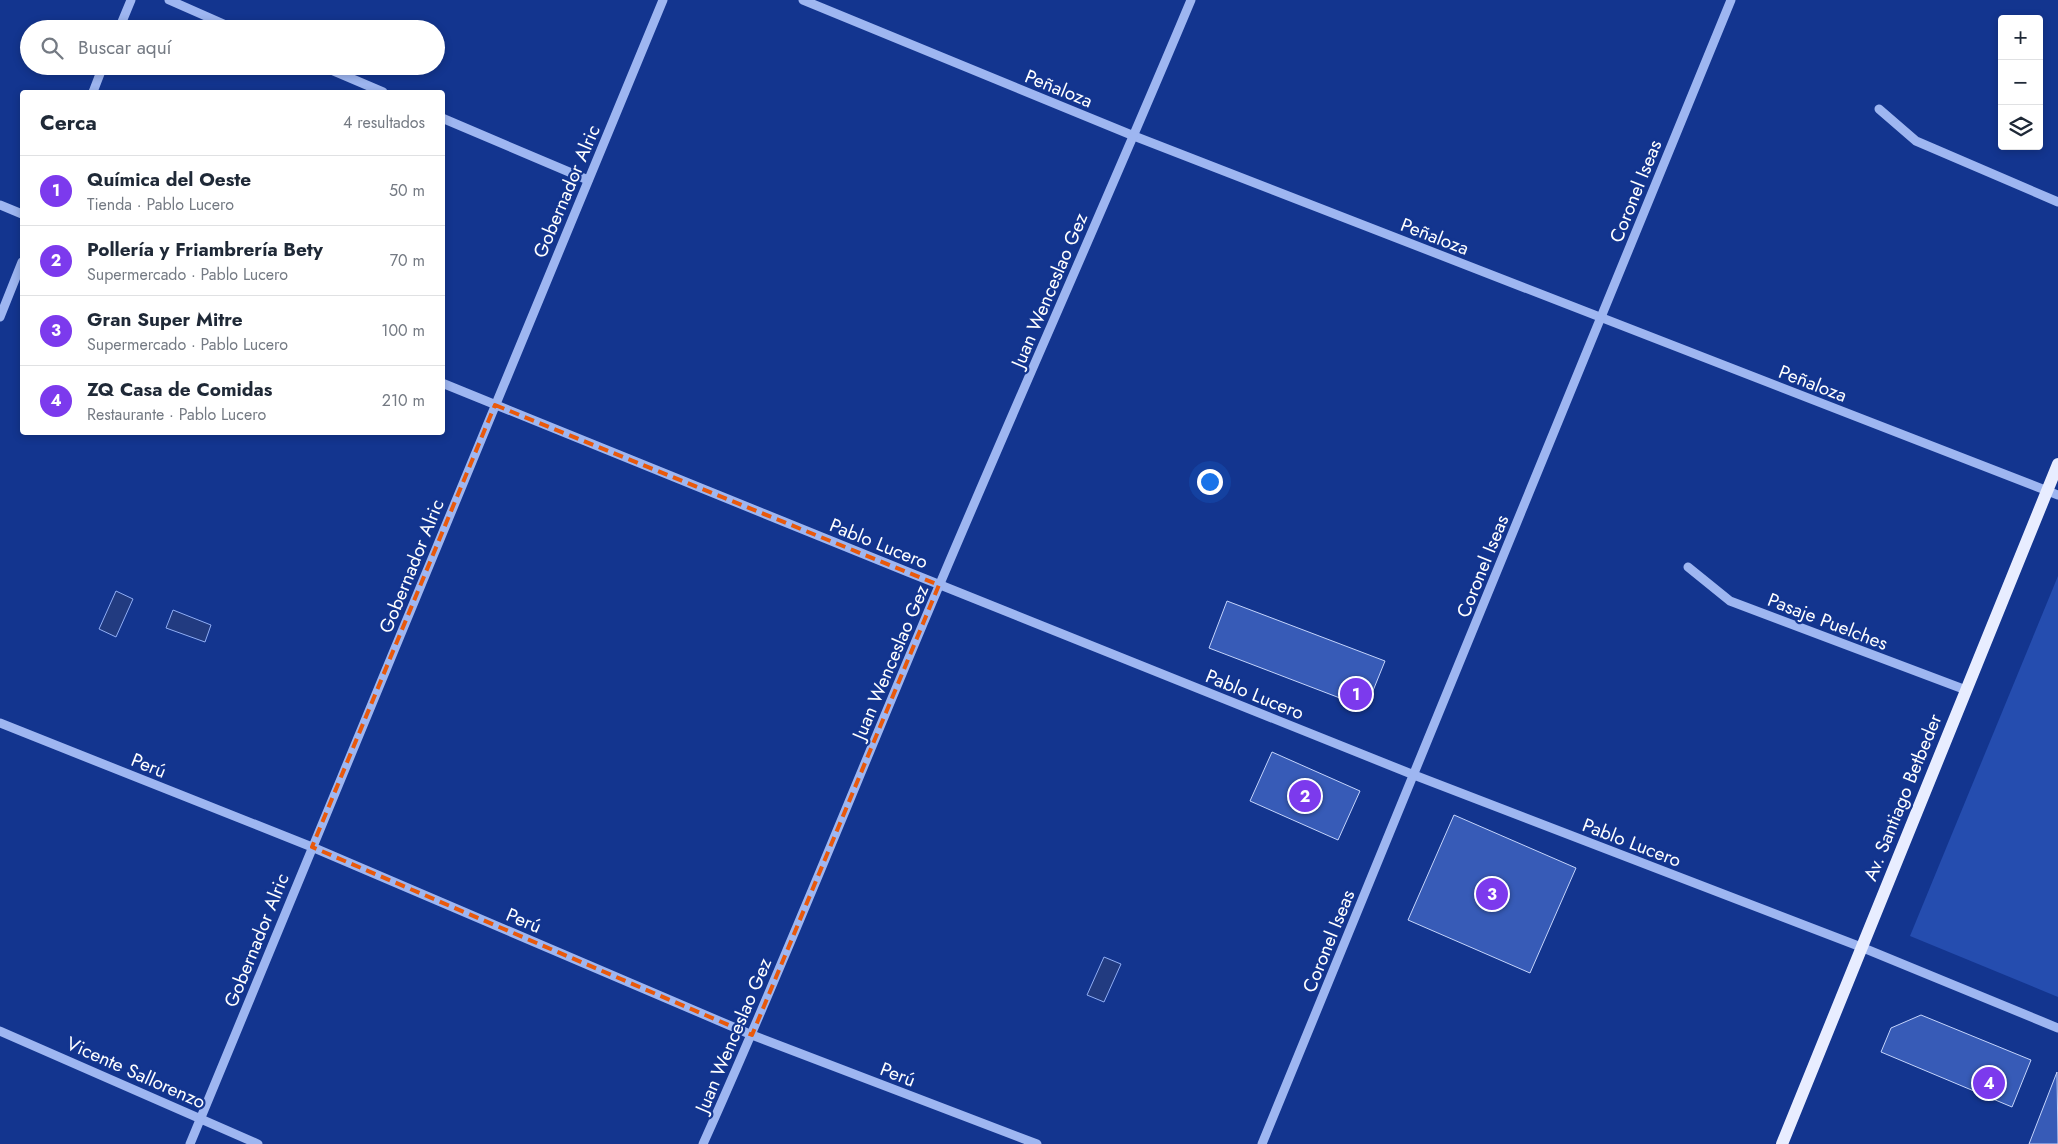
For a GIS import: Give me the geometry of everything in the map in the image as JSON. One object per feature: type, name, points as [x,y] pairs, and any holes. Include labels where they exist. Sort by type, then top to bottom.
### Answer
[{"type":"main road","name":"Av. Santiago Betbeder","points":[[1782,1144],[1966,690],[2052,493],[2058,464]]},
{"type":"street","points":[[123,20],[131,0]]},
{"type":"street","points":[[169,0],[215,20]]},
{"type":"street","name":"Gobernador Alric","points":[[190,1144],[663,0]]},
{"type":"street","name":"Peñaloza","points":[[803,0],[1134,136],[2052,493]]},
{"type":"street","name":"Juan Wenceslao Gez","points":[[703,1144],[752,1035],[939,584],[1134,136],[1190,0]]},
{"type":"street","name":"Coronel Iseas","points":[[1262,1144],[1731,0]]},
{"type":"street","points":[[93,90],[99,75]]},
{"type":"street","points":[[343,75],[378,90]]},
{"type":"street","points":[[1879,110],[1916,141],[2058,202]]},
{"type":"street","points":[[445,119],[588,180]]},
{"type":"street","points":[[0,206],[20,213]]},
{"type":"street","points":[[0,317],[20,267]]},
{"type":"street","name":"Pablo Lucero","points":[[445,384],[1414,775],[1861,947],[2058,1028]]},
{"type":"street","name":"Pasaje Puelches","points":[[1688,567],[1730,601],[1966,690]]},
{"type":"street","name":"Perú","points":[[0,723],[312,847],[752,1035],[1036,1144]]},
{"type":"street","name":"Vicente Sallorenzo","points":[[0,1031],[258,1144]]},
{"type":"highlighted area","points":[[495,405],[939,585],[752,1035],[312,847]]},
{"type":"shaded area","points":[[2058,576],[2058,997],[1910,936]]},
{"type":"shaded area","points":[[116,591],[133,599],[116,637],[99,629]]},
{"type":"shaded area","points":[[173,610],[211,625],[205,642],[166,628]]},
{"type":"shaded area","points":[[1104,957],[1121,964],[1104,1002],[1087,995]]},
{"type":"building","points":[[1227,601],[1385,661],[1366,708],[1209,648]]},
{"type":"building","points":[[1272,752],[1360,791],[1338,840],[1250,801]]},
{"type":"building","points":[[1454,815],[1576,868],[1530,973],[1408,920]]},
{"type":"building","points":[[1921,1015],[2031,1060],[2012,1107],[1881,1052],[1891,1028]]},
{"type":"building","points":[[2057,1072],[2058,1144],[2029,1144]]},
{"type":"place","name":"Química del Oeste","points":[[1356,694]]},
{"type":"place","name":"Pollería y Friambrería Bety","points":[[1305,796]]},
{"type":"place","name":"Gran Super Mitre","points":[[1492,894]]},
{"type":"place","name":"ZQ Casa de Comidas","points":[[1989,1083]]}]
